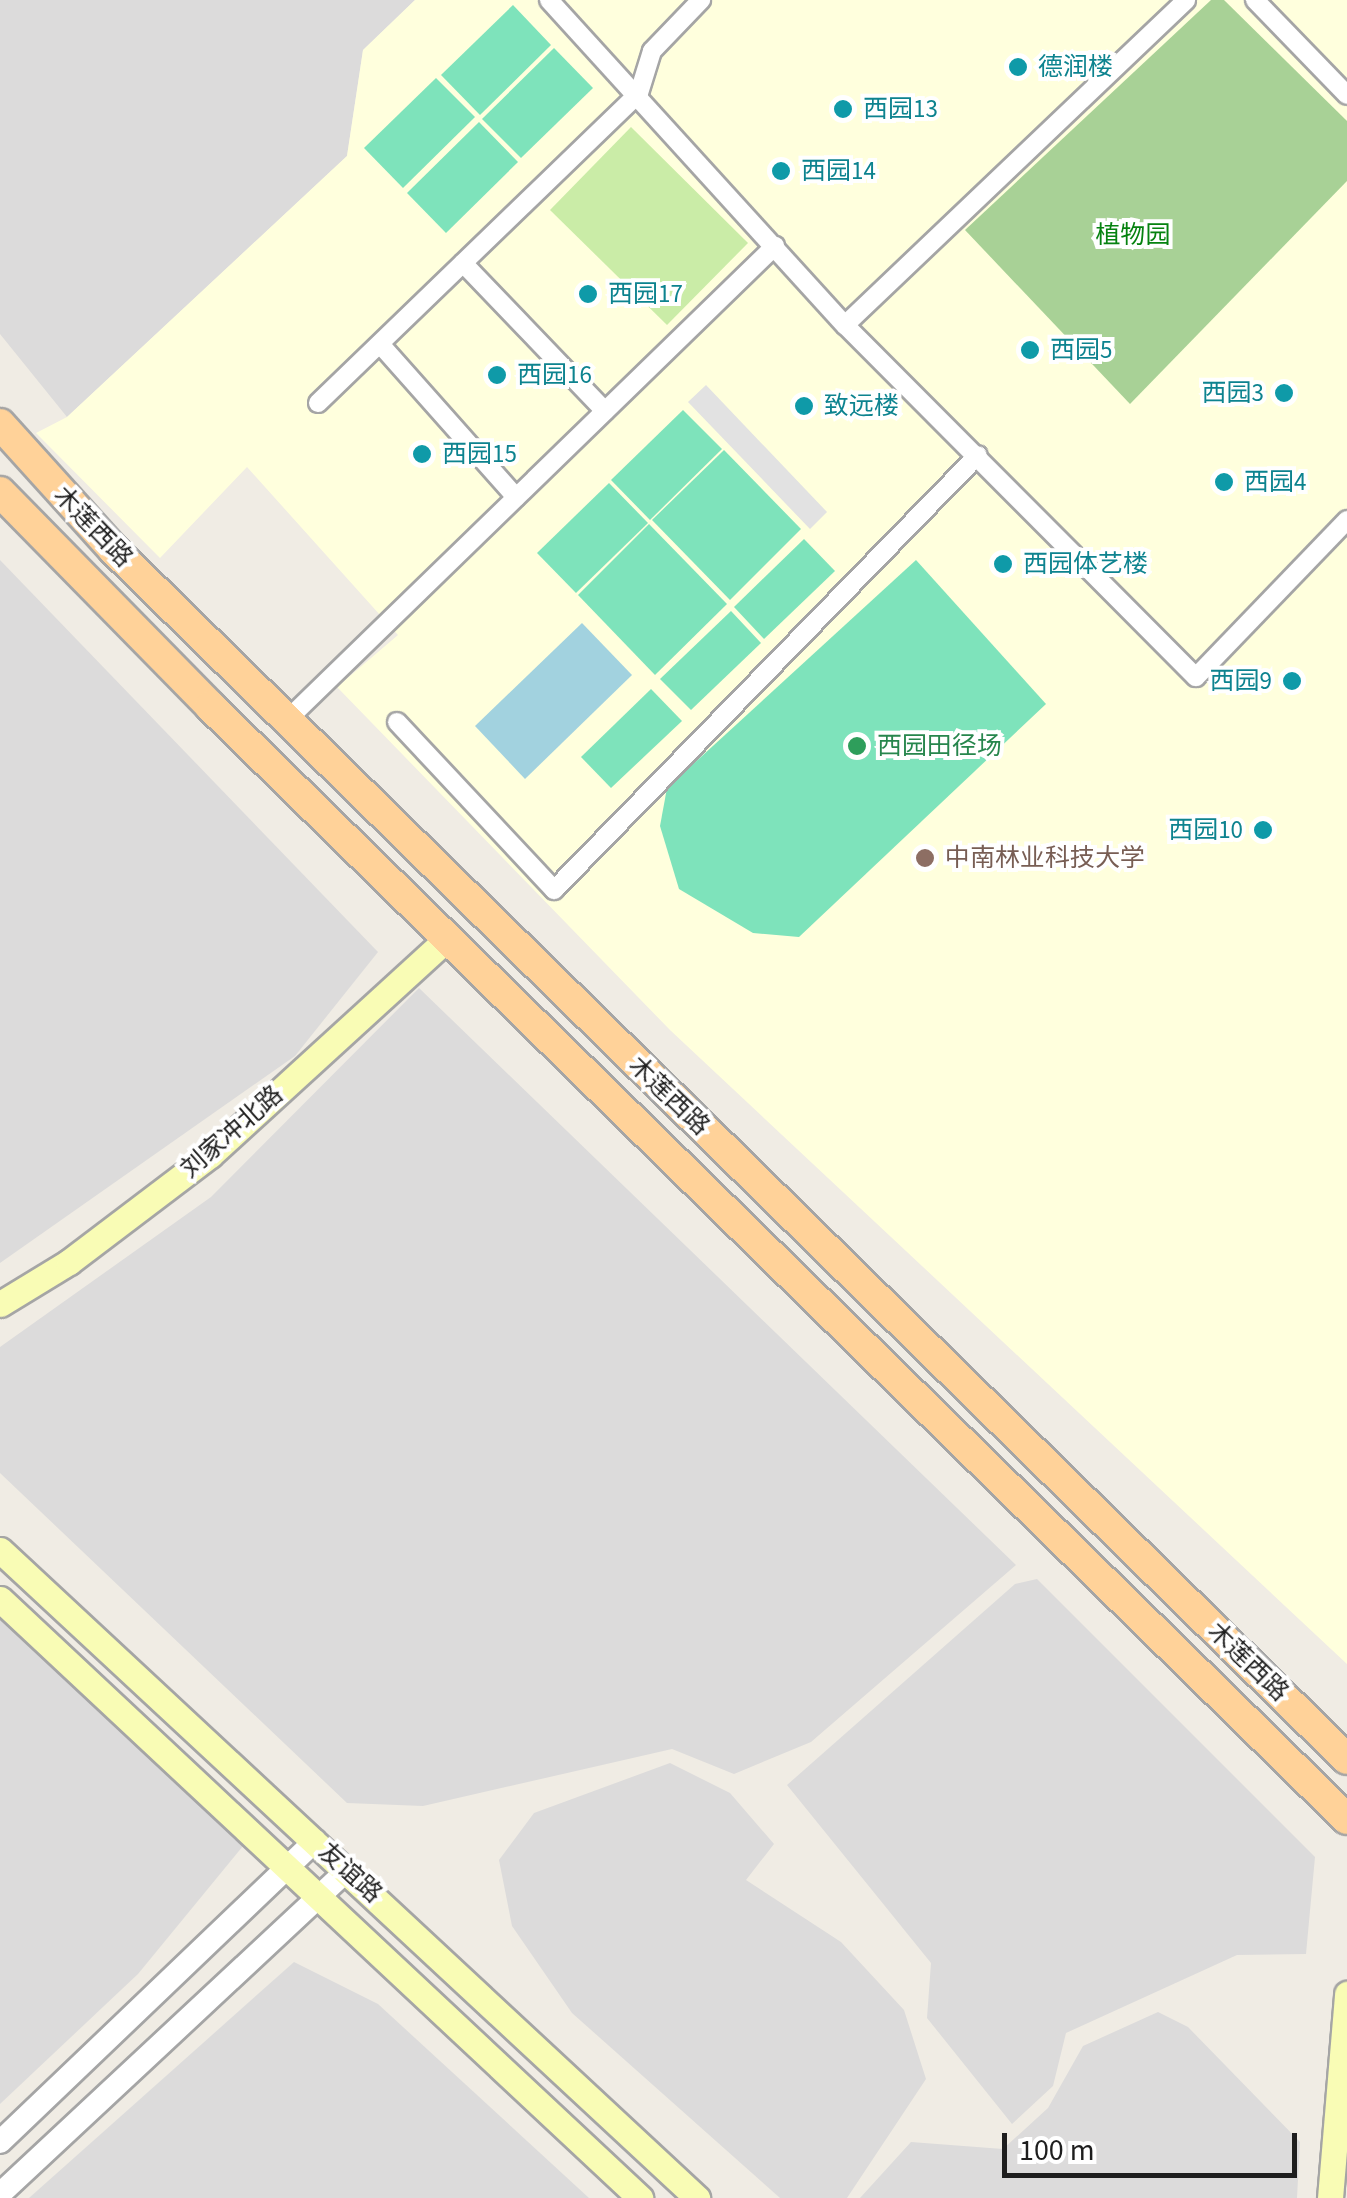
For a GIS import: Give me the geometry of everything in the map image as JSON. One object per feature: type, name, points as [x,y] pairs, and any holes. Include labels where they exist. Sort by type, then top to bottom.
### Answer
[{"type":"main road","name":"木莲西路","points":[[0,424],[113,550],[1347,1759]]},
{"type":"main road","name":"木莲西路","points":[[0,492],[444,934],[1347,1819]]},
{"type":"main road","name":"刘家冲北路","points":[[0,1288],[204,1145],[444,934]]},
{"type":"main road","name":"刘家冲北路","points":[[0,1304],[68,1262],[210,1155],[444,934]]},
{"type":"main road","name":"友谊路","points":[[0,1550],[696,2198]]},
{"type":"main road","name":"友谊路","points":[[0,1599],[283,1870],[640,2198]]},
{"type":"main road","points":[[1330,2198],[1347,1994]]},
{"type":"street","points":[[549,0],[639,93],[844,325],[1196,677],[1347,520]]},
{"type":"street","points":[[318,403],[639,93],[652,51],[702,0]]},
{"type":"street","points":[[844,325],[1186,0]]},
{"type":"street","points":[[1255,0],[1347,95]]},
{"type":"street","points":[[286,721],[775,246]]},
{"type":"street","points":[[463,263],[605,411]]},
{"type":"street","points":[[380,344],[516,497]]},
{"type":"street","points":[[397,722],[554,890],[978,455]]},
{"type":"street","points":[[0,2142],[315,1841]]},
{"type":"street","points":[[0,2194],[348,1870]]},
{"type":"shaded area","points":[[0,0],[415,0],[363,50],[347,156],[67,417],[0,334]]},
{"type":"shaded area","name":"中南林业科技大学","points":[[415,0],[1347,0],[1347,1664],[670,1030],[337,687],[398,635],[247,467],[160,558],[36,433],[67,417],[347,156],[363,50]]},
{"type":"shaded area","points":[[706,385],[827,512],[810,529],[688,402]]},
{"type":"shaded area","points":[[0,560],[378,952],[295,1056],[0,1263]]},
{"type":"shaded area","points":[[419,988],[1016,1565],[811,1742],[734,1774],[672,1749],[423,1806],[347,1803],[0,1473],[0,1347],[211,1197]]},
{"type":"shaded area","points":[[1037,1579],[1315,1857],[1306,1954],[1237,1955],[1066,2033],[1053,2086],[1012,2124],[927,2018],[931,1963],[787,1785],[1015,1584]]},
{"type":"shaded area","points":[[0,1618],[243,1846],[138,1974],[0,2104]]},
{"type":"shaded area","points":[[670,1763],[730,1793],[774,1844],[746,1880],[841,1942],[904,2010],[926,2079],[847,2198],[780,2198],[572,2013],[512,1926],[499,1860],[534,1813]]},
{"type":"shaded area","points":[[294,1962],[378,2004],[589,2198],[29,2198]]},
{"type":"shaded area","points":[[1158,2012],[1188,2027],[1300,2142],[1297,2198],[860,2198],[911,2142],[1003,2149],[1048,2108],[1083,2046]]},
{"type":"green space","name":"植物园","points":[[1211,0],[1224,0],[1347,121],[1347,181],[1130,404],[965,230]]},
{"type":"green space","points":[[513,5],[551,45],[480,115],[441,75]]},
{"type":"green space","points":[[554,48],[593,88],[521,158],[482,119]]},
{"type":"green space","points":[[436,78],[475,117],[403,188],[364,148]]},
{"type":"green space","points":[[479,122],[518,162],[446,233],[407,193]]},
{"type":"green space","points":[[631,127],[748,243],[667,325],[550,210]]},
{"type":"green space","points":[[683,410],[722,449],[650,520],[611,480]]},
{"type":"green space","points":[[724,450],[801,529],[730,600],[652,520]]},
{"type":"green space","points":[[609,483],[648,523],[576,593],[537,553]]},
{"type":"green space","points":[[649,524],[727,604],[655,675],[578,595]]},
{"type":"green space","points":[[804,539],[835,571],[764,639],[734,607]]},
{"type":"green space","name":"西园田径场","points":[[916,560],[1046,704],[799,937],[753,933],[679,889],[660,826],[667,788]]},
{"type":"green space","points":[[731,611],[761,643],[691,710],[660,679]]},
{"type":"green space","points":[[651,689],[682,721],[611,788],[581,757]]},
{"type":"water","points":[[582,623],[632,675],[525,779],[475,726]]},
{"type":"place","name":"德润楼","points":[[1018,67]]},
{"type":"place","name":"西园13","points":[[843,109]]},
{"type":"place","name":"西园14","points":[[781,171]]},
{"type":"place","name":"西园17","points":[[588,294]]},
{"type":"place","name":"西园5","points":[[1030,350]]},
{"type":"place","name":"西园16","points":[[497,375]]},
{"type":"place","name":"西园3","points":[[1284,393]]},
{"type":"place","name":"致远楼","points":[[804,406]]},
{"type":"place","name":"西园15","points":[[422,454]]},
{"type":"place","name":"西园4","points":[[1224,482]]},
{"type":"place","name":"西园体艺楼","points":[[1003,564]]},
{"type":"place","name":"西园9","points":[[1292,681]]},
{"type":"place","name":"西园田径场","points":[[857,746]]},
{"type":"place","name":"西园10","points":[[1263,830]]},
{"type":"place","name":"中南林业科技大学","points":[[925,858]]}]
